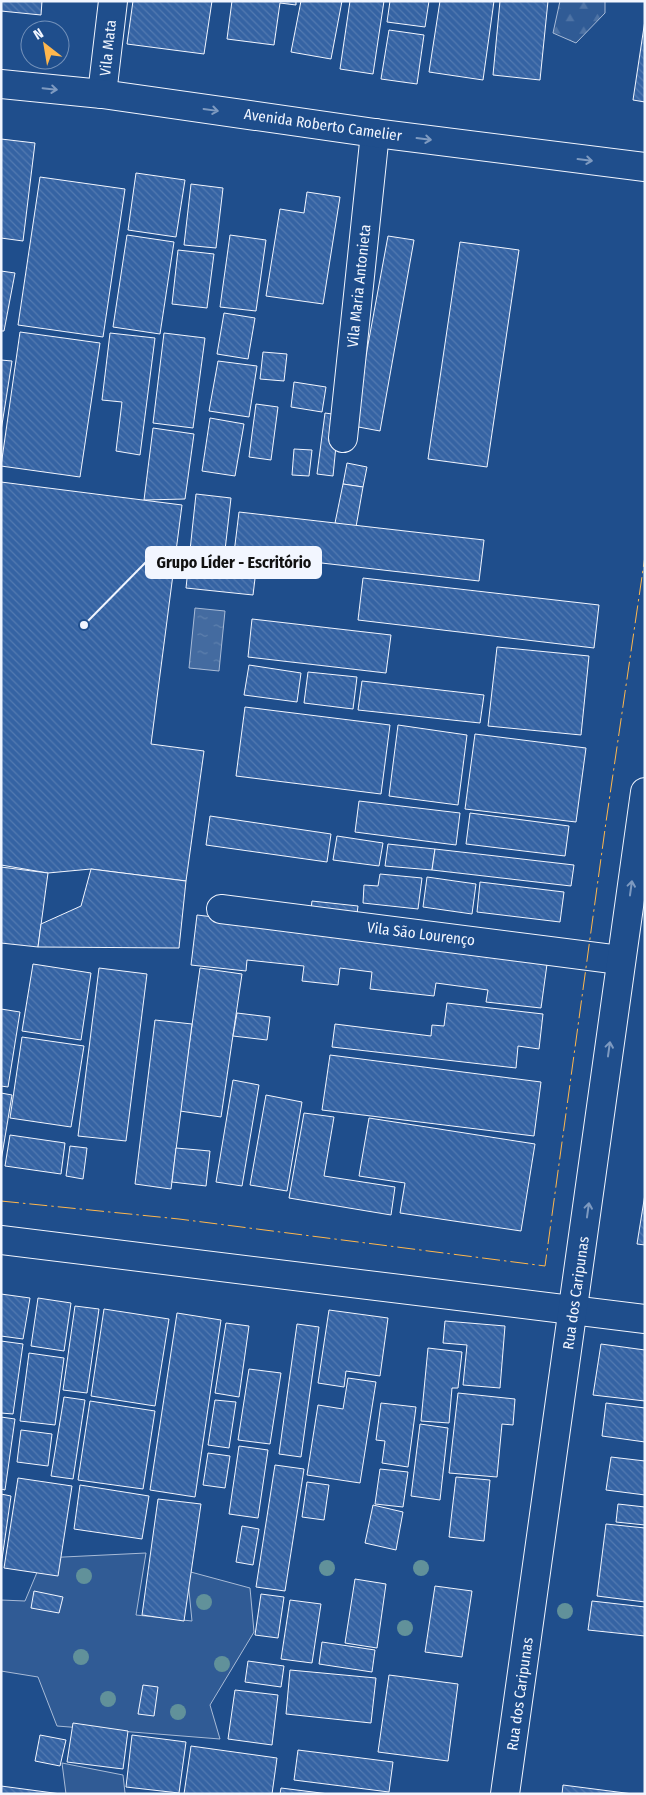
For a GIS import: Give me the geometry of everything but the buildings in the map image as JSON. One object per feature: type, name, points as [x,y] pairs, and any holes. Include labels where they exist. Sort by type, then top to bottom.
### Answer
[{"type":"street","name":"Vila Mata","points":[[102,94],[113,1]]},
{"type":"street","name":"Avenida Roberto Camelier","points":[[1,84],[102,94],[375,133],[645,167]]},
{"type":"street","name":"Vila Maria Antonieta","points":[[343,438],[375,133]]},
{"type":"street","name":"Rua dos Caripunas","points":[[506,1794],[574,1310],[620,960],[645,792]]},
{"type":"street","name":"Vila São Lourenço","points":[[222,909],[620,960]]},
{"type":"street","points":[[1,1240],[645,1320]]},
{"type":"shaded area","points":[[146,1553],[136,1615],[192,1621],[187,1571],[250,1588],[254,1632],[210,1705],[220,1739],[57,1726],[38,1677],[1,1671],[1,1600],[25,1601],[43,1558]]},
{"type":"shaded area","points":[[62,1763],[123,1775],[125,1793],[127,1794],[66,1794]]},
{"type":"green space","points":[[560,1],[605,1],[605,13],[576,43],[553,33]]},
{"type":"water","points":[[195,608],[225,611],[219,671],[189,668]]},
{"type":"power","points":[[1,1201],[179,1219],[545,1266],[606,822],[645,556]]},
{"type":"place","name":"Grupo Líder - Escritório","points":[[84,625]]}]
